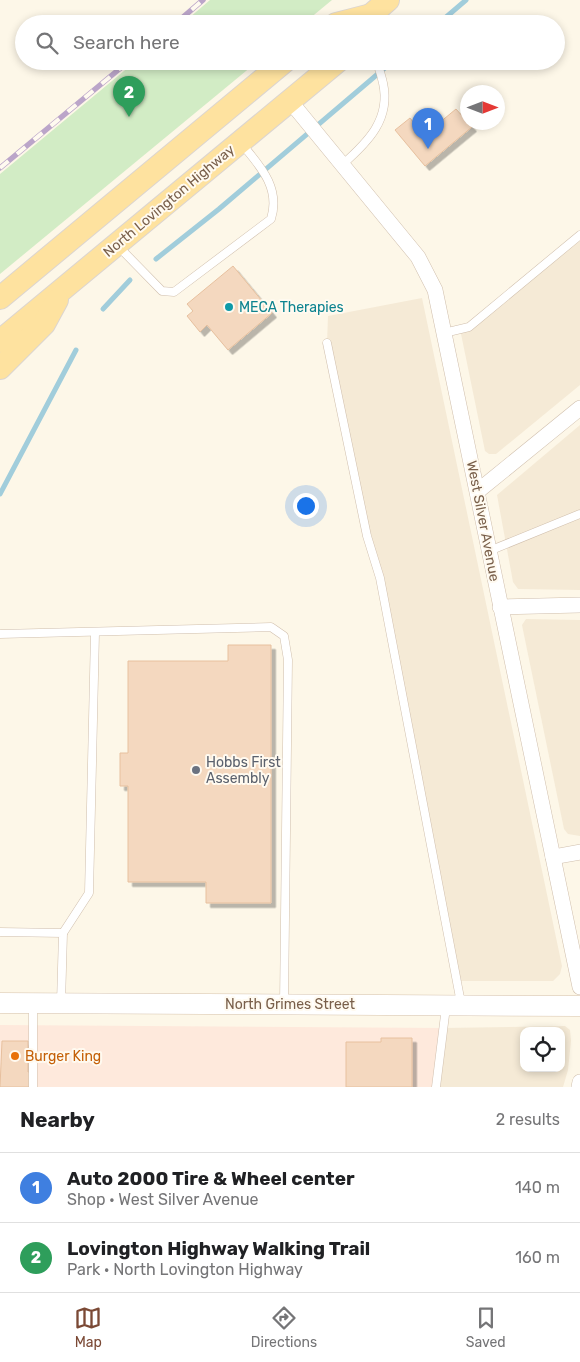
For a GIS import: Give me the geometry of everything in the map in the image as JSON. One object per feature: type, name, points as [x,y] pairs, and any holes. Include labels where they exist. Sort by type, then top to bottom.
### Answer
[{"type":"main road","points":[[372,15],[388,0]]},
{"type":"main road","points":[[0,298],[274,70]]},
{"type":"main road","name":"North Lovington Highway","points":[[0,340],[327,70]]},
{"type":"main road","points":[[0,368],[44,324],[63,288]]},
{"type":"main road","name":"North Grimes Street","points":[[0,1003],[580,1006]]},
{"type":"street","name":"West Silver Avenue","points":[[290,101],[418,257],[435,290],[580,987]]},
{"type":"street","points":[[478,492],[580,408]]},
{"type":"street","points":[[500,607],[580,606]]},
{"type":"street","points":[[554,857],[580,852]]},
{"type":"street","points":[[579,1087],[580,1082]]},
{"type":"lane","points":[[343,164],[365,144],[383,116],[385,94],[380,70]]},
{"type":"lane","points":[[116,244],[162,291],[174,292],[271,219],[274,211],[268,175],[240,142]]},
{"type":"lane","points":[[444,333],[469,327],[580,234]]},
{"type":"lane","points":[[327,344],[367,536],[380,578],[453,1005],[436,1087]]},
{"type":"lane","points":[[490,551],[580,514]]},
{"type":"lane","points":[[0,634],[271,627],[284,636],[288,670],[284,1004]]},
{"type":"lane","points":[[60,1003],[63,933],[89,892],[95,633]]},
{"type":"lane","points":[[0,932],[63,933]]},
{"type":"lane","points":[[33,1003],[33,1087]]},
{"type":"shaded area","points":[[580,235],[580,385],[496,454],[489,454],[485,451],[460,329]]},
{"type":"shaded area","points":[[422,298],[562,966],[560,974],[553,981],[457,981],[380,578],[327,343],[328,316]]},
{"type":"shaded area","points":[[580,425],[580,590],[518,589],[513,582],[497,495]]},
{"type":"shaded area","points":[[526,619],[580,620],[580,836],[568,834],[564,829],[522,625]]},
{"type":"shaded area","points":[[0,1025],[443,1028],[436,1087],[0,1087]]},
{"type":"shaded area","points":[[565,1026],[570,1030],[571,1041],[568,1070],[563,1087],[436,1087],[443,1028]]},
{"type":"green space","points":[[210,0],[332,0],[314,15],[192,15]]},
{"type":"green space","points":[[125,70],[247,70],[0,274],[0,174]]},
{"type":"building","points":[[456,109],[460,114],[460,130],[468,130],[425,166],[395,130],[410,118],[420,131],[429,124],[433,128]]},
{"type":"building","name":"MECA Therapies","points":[[233,266],[272,313],[228,350],[207,325],[200,332],[187,316],[193,311],[187,304]]},
{"type":"building","name":"Hobbs First Assembly","points":[[228,645],[271,645],[271,903],[206,903],[206,882],[128,882],[128,786],[120,786],[120,753],[128,753],[128,661],[228,661]]},
{"type":"building","points":[[381,1038],[412,1038],[412,1087],[346,1087],[346,1042],[381,1042]]},
{"type":"building","name":"Burger King","points":[[2,1041],[28,1041],[28,1072],[31,1072],[31,1087],[0,1087]]},
{"type":"waterway","points":[[448,15],[466,0]]},
{"type":"waterway","points":[[156,259],[219,209],[382,70]]},
{"type":"waterway","points":[[103,309],[130,280]]},
{"type":"waterway","points":[[0,494],[76,350]]},
{"type":"railway","points":[[186,15],[203,0]]},
{"type":"railway","points":[[0,168],[118,70]]},
{"type":"place","name":"Lovington Highway Walking Trail","points":[[129,117]]},
{"type":"place","name":"Auto 2000 Tire & Wheel center","points":[[428,149]]},
{"type":"place","name":"MECA Therapies","points":[[229,307]]},
{"type":"place","name":"Hobbs First Assembly","points":[[196,770]]},
{"type":"place","name":"Burger King","points":[[15,1056]]}]
